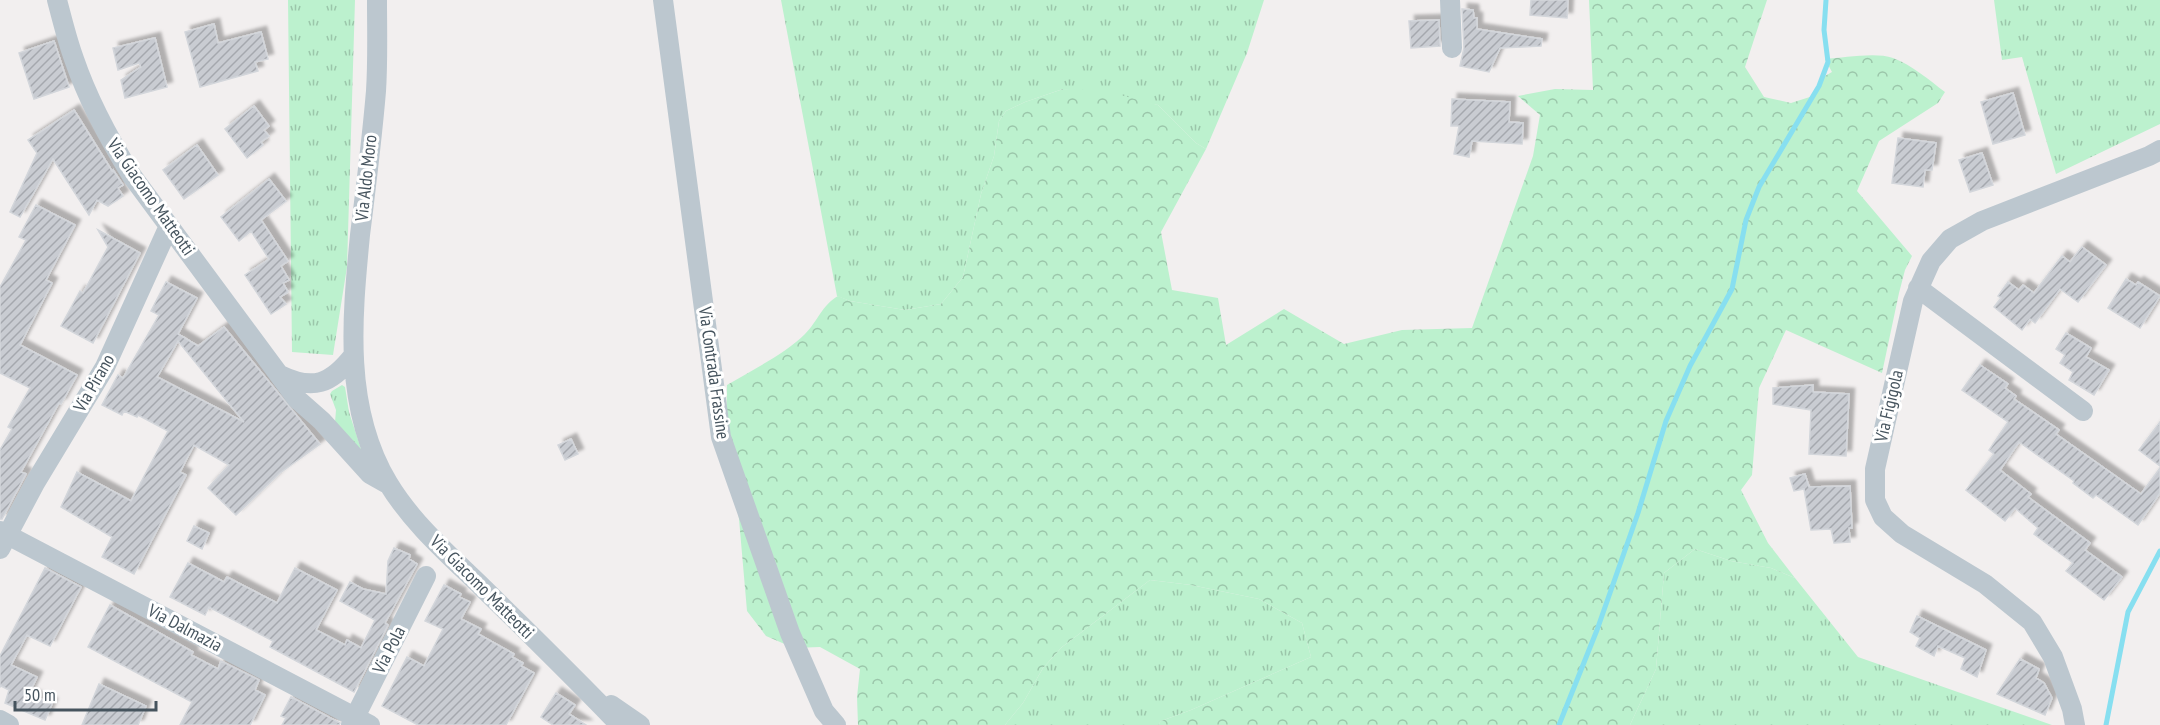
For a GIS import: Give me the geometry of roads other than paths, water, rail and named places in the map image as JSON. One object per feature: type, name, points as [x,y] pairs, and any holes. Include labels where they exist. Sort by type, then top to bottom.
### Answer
[{"type":"street","name":"Via Giacomo Matteotti","points":[[57,0],[73,58],[110,140],[132,176],[297,399],[322,421],[370,474],[389,484]]},
{"type":"street","name":"Via Aldo Moro","points":[[353,356],[354,298],[376,88],[377,0]]},
{"type":"street","name":"Via Contrada Frassine","points":[[663,0],[721,437],[790,633],[824,711],[836,725]]},
{"type":"street","points":[[1450,0],[1452,48]]},
{"type":"street","name":"Via Figigola","points":[[2076,725],[2053,657],[2032,622],[1985,584],[1902,534],[1883,517],[1875,500],[1875,469],[1913,301],[1931,261],[1950,239],[1982,221],[2160,150]]},
{"type":"street","name":"Via Pirano","points":[[2,538],[105,367],[169,226]]},
{"type":"street","points":[[1918,288],[2083,411]]},
{"type":"street","name":"Via Giacomo Matteotti","points":[[353,356],[357,397],[363,422],[379,467],[389,484],[433,539],[620,725]]},
{"type":"street","points":[[280,375],[306,384],[317,384],[342,371],[353,356]]},
{"type":"street","name":"Via Dalmazia","points":[[2,538],[358,722]]},
{"type":"street","name":"Via Pola","points":[[358,722],[426,576]]},
{"type":"street","name":"Via Giacomo Matteotti","points":[[582,685],[640,725]]},
{"type":"street","points":[[0,720],[9,725]]},
{"type":"waterway","points":[[1559,725],[1597,630],[1638,513],[1666,421],[1690,366],[1732,289],[1746,220],[1759,187],[1819,86],[1828,62],[1824,30],[1826,0]]},
{"type":"waterway","points":[[2106,725],[2128,612],[2160,551]]}]
